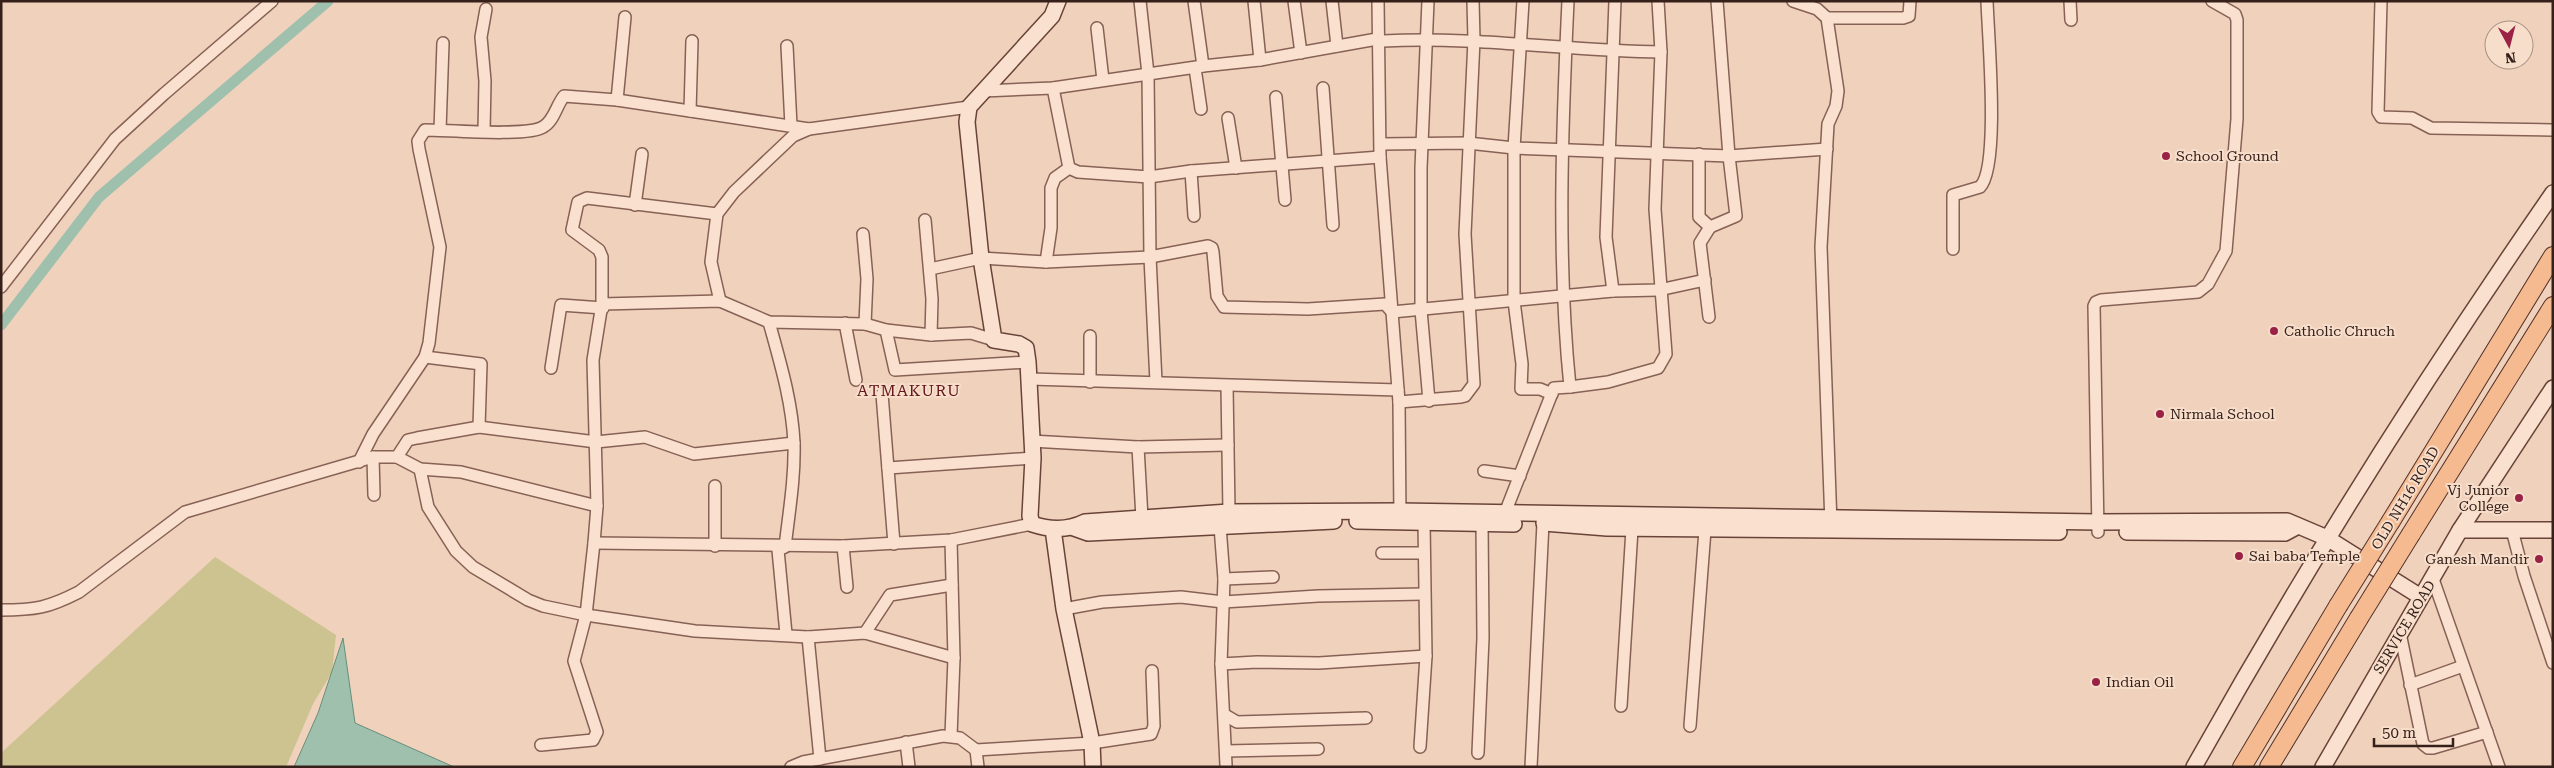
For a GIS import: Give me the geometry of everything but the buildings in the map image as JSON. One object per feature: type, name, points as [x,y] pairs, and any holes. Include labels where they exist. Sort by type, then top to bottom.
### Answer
[{"type":"main road","name":"OLD NH16 ROAD","points":[[2242,767],[2338,606],[2553,256]]},
{"type":"main road","name":"OLD NH16 ROAD","points":[[2269,767],[2359,618],[2553,306]]},
{"type":"street","points":[[1,287],[115,139],[171,87],[272,1]]},
{"type":"street","points":[[994,340],[981,258],[967,122],[969,107],[1052,16],[1058,1]]},
{"type":"street","points":[[1140,1],[1148,74],[1150,257],[1156,382]]},
{"type":"street","points":[[1194,1],[1201,109]]},
{"type":"street","points":[[1254,1],[1260,60]]},
{"type":"street","points":[[1294,1],[1301,53]]},
{"type":"street","points":[[1332,1],[1337,46]]},
{"type":"street","points":[[1378,1],[1380,157],[1399,402],[1400,516]]},
{"type":"street","points":[[1428,1],[1423,143],[1421,310],[1429,401]]},
{"type":"street","points":[[1399,402],[1429,401],[1465,396],[1474,384],[1465,234],[1474,40],[1473,1]]},
{"type":"street","points":[[1523,1],[1514,148],[1514,301],[1522,364],[1522,389],[1540,389],[1552,394]]},
{"type":"street","points":[[1568,1],[1563,149],[1564,296],[1570,387]]},
{"type":"street","points":[[1612,291],[1606,237],[1612,51],[1616,1]]},
{"type":"street","points":[[1505,513],[1554,388],[1608,382],[1658,368],[1666,354],[1659,290],[1655,209],[1661,52],[1658,1]]},
{"type":"street","points":[[1709,318],[1700,243],[1710,227],[1736,216],[1729,156],[1717,1]]},
{"type":"street","points":[[1793,1],[1817,8],[1827,18],[1838,90],[1836,106],[1828,124],[1821,247],[1831,524]]},
{"type":"street","points":[[1827,18],[1903,18],[1909,16],[1910,1]]},
{"type":"street","points":[[1953,249],[1953,194],[1980,187],[1986,177],[1993,119],[1987,1]]},
{"type":"street","points":[[2070,1],[2071,20]]},
{"type":"street","points":[[2098,527],[2094,306],[2096,302],[2101,300],[2198,292],[2208,284],[2226,251],[2237,119],[2237,20],[2235,14],[2212,1]]},
{"type":"street","points":[[2380,1],[2378,112],[2381,117],[2412,118],[2430,128],[2553,130]]},
{"type":"street","points":[[484,131],[485,81],[481,37],[486,9]]},
{"type":"street","points":[[617,100],[625,17]]},
{"type":"street","points":[[1097,28],[1103,80]]},
{"type":"street","points":[[983,91],[1053,88],[1260,60],[1377,39],[1383,41],[1426,38],[1474,40],[1612,51],[1661,52]]},
{"type":"street","points":[[690,111],[692,42]]},
{"type":"street","points":[[440,130],[443,44]]},
{"type":"street","points":[[787,46],[791,126]]},
{"type":"street","points":[[1053,88],[1069,168]]},
{"type":"street","points":[[1323,88],[1333,225]]},
{"type":"street","points":[[359,462],[373,434],[425,357],[440,247],[418,141],[425,130],[523,133],[542,128],[551,121],[557,105],[564,96],[617,100],[809,129]]},
{"type":"street","points":[[1276,97],[1285,200]]},
{"type":"street","points":[[720,301],[711,262],[717,214],[734,192],[793,136],[809,129],[969,107]]},
{"type":"street","points":[[1228,118],[1236,168]]},
{"type":"street","points":[[1381,144],[1468,142],[1514,148],[1609,150],[1656,154],[1729,156],[1827,149]]},
{"type":"street","points":[[635,205],[642,154]]},
{"type":"street","points":[[1699,154],[1699,217],[1710,227]]},
{"type":"street","points":[[1069,168],[1078,172],[1149,176],[1191,171],[1380,157]]},
{"type":"street","points":[[1046,262],[1051,228],[1051,188],[1055,178],[1069,168]]},
{"type":"street","points":[[1191,171],[1194,216]]},
{"type":"street","points":[[2194,767],[2258,653],[2327,538],[2477,303],[2553,193]]},
{"type":"street","points":[[541,745],[593,740],[597,732],[574,661],[586,615],[597,506],[593,360],[602,306],[602,257],[599,250],[572,230],[578,202],[587,198],[717,214]]},
{"type":"street","points":[[925,220],[930,269],[931,335]]},
{"type":"street","points":[[862,234],[867,279],[865,324]]},
{"type":"street","points":[[930,269],[981,258],[1046,262],[1150,257],[1208,246],[1212,248],[1217,296],[1224,307],[1308,309],[1385,304],[1392,312]]},
{"type":"street","points":[[1392,312],[1612,291],[1659,290],[1705,280]]},
{"type":"street","points":[[551,368],[561,305],[602,306],[720,301],[770,322],[865,324],[886,330],[931,335],[971,333],[994,340],[1019,344],[1026,348],[1030,379],[1032,441],[1030,516],[1032,524]]},
{"type":"street","points":[[770,322],[790,406],[794,443],[793,481],[784,547]]},
{"type":"street","points":[[845,324],[856,380]]},
{"type":"street","points":[[886,330],[895,370],[1028,362]]},
{"type":"street","points":[[1090,336],[1090,382]]},
{"type":"street","points":[[425,357],[481,364],[479,427]]},
{"type":"street","points":[[1030,379],[1398,390]]},
{"type":"street","points":[[1227,386],[1229,512]]},
{"type":"street","name":"SERVICE ROAD","points":[[2323,767],[2460,530],[2553,388]]},
{"type":"street","points":[[882,394],[894,544]]},
{"type":"street","points":[[397,457],[408,440],[479,427],[596,442],[645,438],[694,454],[794,443]]},
{"type":"street","points":[[1032,441],[1138,446],[1228,445]]},
{"type":"street","points":[[1138,446],[1142,518]]},
{"type":"street","points":[[1,610],[42,608],[78,592],[185,512],[373,457],[397,457],[420,469],[461,472],[597,506]]},
{"type":"street","points":[[373,457],[374,496]]},
{"type":"street","points":[[888,468],[1032,458]]},
{"type":"street","points":[[420,469],[428,507],[456,551],[464,559],[528,600],[543,606],[586,615],[695,630],[786,634],[808,637],[865,633],[954,658]]},
{"type":"street","points":[[1484,470],[1520,476]]},
{"type":"street","points":[[715,486],[715,546]]},
{"type":"street","points":[[594,543],[784,547],[894,544],[951,540],[1032,524],[1053,529],[1142,518],[1229,512],[1400,516],[1505,513],[1831,524],[2098,527],[2287,520],[2327,538],[2421,597]]},
{"type":"street","points":[[1080,525],[1088,533],[1342,521],[1400,516],[1424,522],[1544,523],[1632,529],[1705,530],[1831,524]]},
{"type":"street","points":[[1420,747],[1426,656],[1424,522]]},
{"type":"street","points":[[1478,753],[1483,638],[1482,523]]},
{"type":"street","points":[[1531,767],[1544,523]]},
{"type":"street","points":[[1220,526],[1224,580],[1221,664],[1226,765]]},
{"type":"street","points":[[1053,529],[1064,609],[1092,743],[1093,767]]},
{"type":"street","points":[[1621,706],[1632,529]]},
{"type":"street","points":[[1690,726],[1705,530]]},
{"type":"street","points":[[2460,530],[2553,530]]},
{"type":"street","points":[[2512,530],[2524,576],[2553,663]]},
{"type":"street","points":[[951,540],[954,658],[951,736]]},
{"type":"street","points":[[843,546],[847,587]]},
{"type":"street","points":[[784,547],[778,550],[786,634]]},
{"type":"street","points":[[1382,552],[1423,553]]},
{"type":"street","points":[[1224,580],[1273,576]]},
{"type":"street","points":[[2433,579],[2499,767]]},
{"type":"street","points":[[865,633],[890,595],[952,585]]},
{"type":"street","points":[[1064,609],[1102,602],[1181,597],[1223,602],[1318,596],[1424,594]]},
{"type":"street","points":[[2400,633],[2421,739],[2428,748],[2487,732]]},
{"type":"street","points":[[808,637],[820,759]]},
{"type":"street","points":[[1221,664],[1257,662],[1319,663],[1426,656]]},
{"type":"street","points":[[2410,685],[2463,666]]},
{"type":"street","points":[[791,767],[820,759],[906,742],[951,736],[960,738],[976,750],[1092,743],[1151,734],[1154,726],[1152,671]]},
{"type":"street","points":[[1225,716],[1237,722],[1366,718]]},
{"type":"street","points":[[906,742],[909,767]]},
{"type":"street","points":[[1226,751],[1318,749]]},
{"type":"street","points":[[976,750],[978,767]]},
{"type":"shaded area","points":[[215,557],[336,635],[332,672],[313,704],[286,767],[1,767],[1,753]]},
{"type":"shaded area","points":[[343,638],[355,723],[454,767],[294,767],[318,713]]},
{"type":"waterway","points":[[1,325],[99,197],[328,1]]},
{"type":"place","name":"School Ground","points":[[2166,156]]},
{"type":"place","name":"Catholic Chruch","points":[[2274,331]]},
{"type":"place","name":"Nirmala School","points":[[2160,414]]},
{"type":"place","name":"Vj Junior College","points":[[2519,498]]},
{"type":"place","name":"Sai baba Temple","points":[[2239,556]]},
{"type":"place","name":"Ganesh Mandir","points":[[2539,559]]},
{"type":"place","name":"Indian Oil","points":[[2096,682]]},
{"type":"district","name":"ATMAKURU","points":[[909,390]]}]
